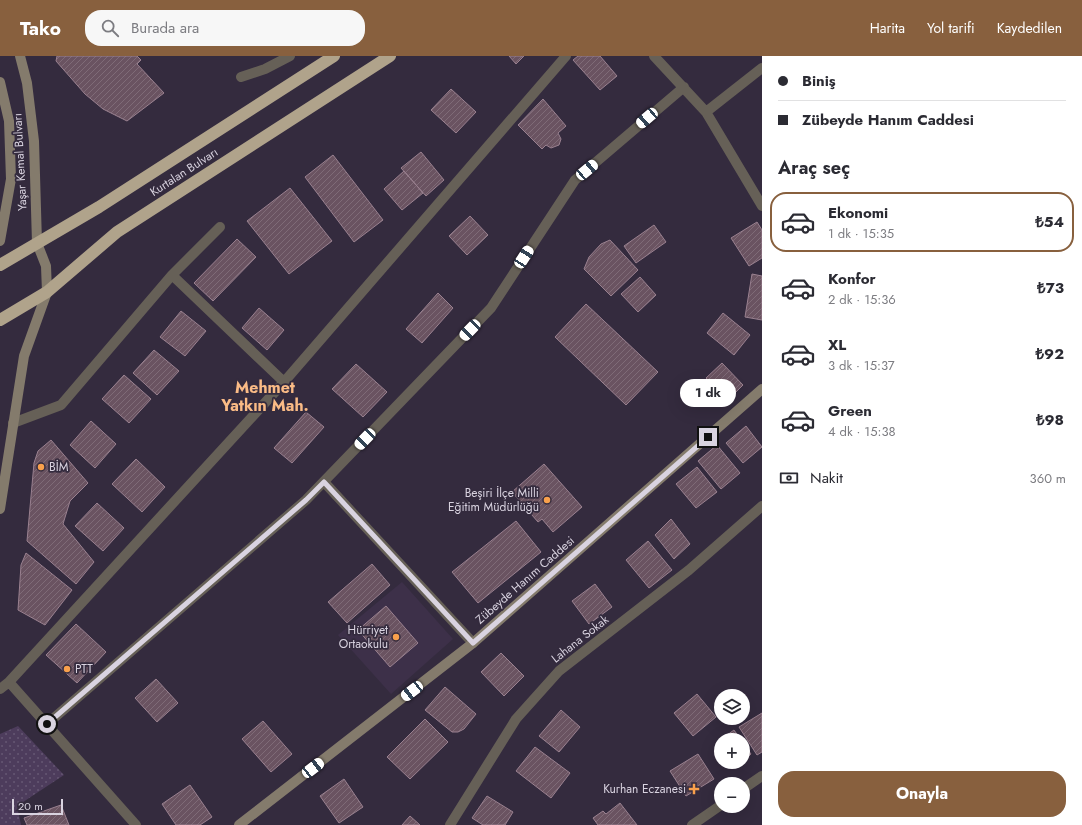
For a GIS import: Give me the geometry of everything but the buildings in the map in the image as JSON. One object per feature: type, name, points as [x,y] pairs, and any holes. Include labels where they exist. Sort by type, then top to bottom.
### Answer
[{"type":"highway","name":"Kurtalan Bulvarı","points":[[0,265],[99,207],[334,56]]},
{"type":"highway","name":"Kurtalan Bulvarı","points":[[0,320],[47,292],[117,232],[390,56]]},
{"type":"street","name":"Yaşar Kemal Bulvarı","points":[[20,56],[27,83],[34,141],[37,243],[46,266],[47,292]]},
{"type":"street","points":[[241,77],[265,69],[290,56]]},
{"type":"street","points":[[0,689],[10,682],[284,382],[566,56]]},
{"type":"street","points":[[654,56],[706,112],[762,206]]},
{"type":"street","points":[[706,112],[762,68]]},
{"type":"street","name":"Yaşar Kemal Bulvarı","points":[[0,82],[9,121],[11,179],[0,241]]},
{"type":"street","points":[[47,724],[306,500],[324,482],[490,308],[575,180],[684,87]]},
{"type":"street","points":[[13,423],[61,405],[172,275],[220,227]]},
{"type":"street","points":[[172,275],[284,382]]},
{"type":"street","points":[[0,509],[24,356],[47,292]]},
{"type":"street","name":"Zübeyde Hanım Caddesi","points":[[239,825],[473,643],[762,389]]},
{"type":"street","points":[[324,482],[473,643]]},
{"type":"street","name":"Lahana Sokak","points":[[450,825],[516,719],[559,671],[689,570],[762,506]]},
{"type":"street","points":[[10,682],[136,825]]},
{"type":"street","points":[[750,784],[762,776]]},
{"type":"street","points":[[692,825],[714,810]]},
{"type":"shaded area","name":"Hürriyet Ortaokulu","points":[[402,582],[453,639],[391,694],[338,635]]},
{"type":"shaded area","points":[[18,726],[64,775],[17,806],[21,825],[0,825],[0,734]]},
{"type":"place","name":"BİM","points":[[41,467]]},
{"type":"place","name":"Beşiri İlçe Milli Eğitim Müdürlüğü","points":[[547,500]]},
{"type":"place","name":"Hürriyet Ortaokulu","points":[[396,637]]},
{"type":"place","name":"PTT","points":[[67,669]]},
{"type":"place","name":"Kurhan Eczanesi","points":[[694,789]]},
{"type":"district","name":"Mehmet Yatkın Mah.","points":[[265,396]]},
{"type":"route","points":[[47,724],[306,500],[324,482],[473,643],[708,437]]}]
